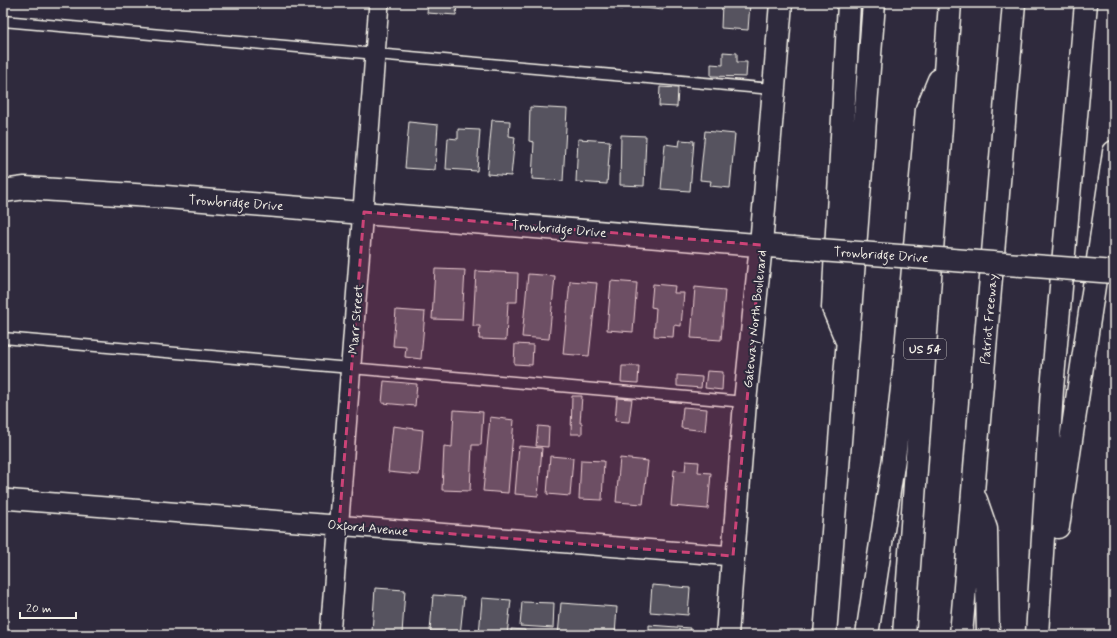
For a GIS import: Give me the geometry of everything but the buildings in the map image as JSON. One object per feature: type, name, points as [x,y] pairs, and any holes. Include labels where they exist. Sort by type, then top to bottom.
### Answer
[{"type":"main road","name":"Gateway North Boulevard","points":[[727,635],[745,402],[761,245],[781,3]]},
{"type":"main road","points":[[847,342],[833,308],[849,3]]},
{"type":"main road","points":[[825,635],[874,3]]},
{"type":"main road","name":"US 54","points":[[904,635],[950,3]]},
{"type":"main road","name":"Patriot Freeway","points":[[961,635],[1014,3]]},
{"type":"main road","points":[[1037,635],[1052,389],[1086,3]]},
{"type":"main road","points":[[867,635],[894,458],[904,371],[927,108],[946,62]]},
{"type":"main road","points":[[1045,635],[1061,498],[1114,152]]},
{"type":"main road","name":"Trowbridge Drive","points":[[3,190],[25,188],[364,212],[793,248],[1114,272]]},
{"type":"main road","points":[[973,491],[986,529],[988,635]]},
{"type":"street","name":"Marr Street","points":[[330,635],[364,212],[379,3]]},
{"type":"street","name":"Oxford Avenue","points":[[3,499],[339,524],[733,556]]},
{"type":"lane","points":[[3,22],[376,53],[773,89]]},
{"type":"lane","points":[[3,338],[745,402]]},
{"type":"highlighted area","points":[[364,212],[761,245],[733,556],[339,525]]}]
